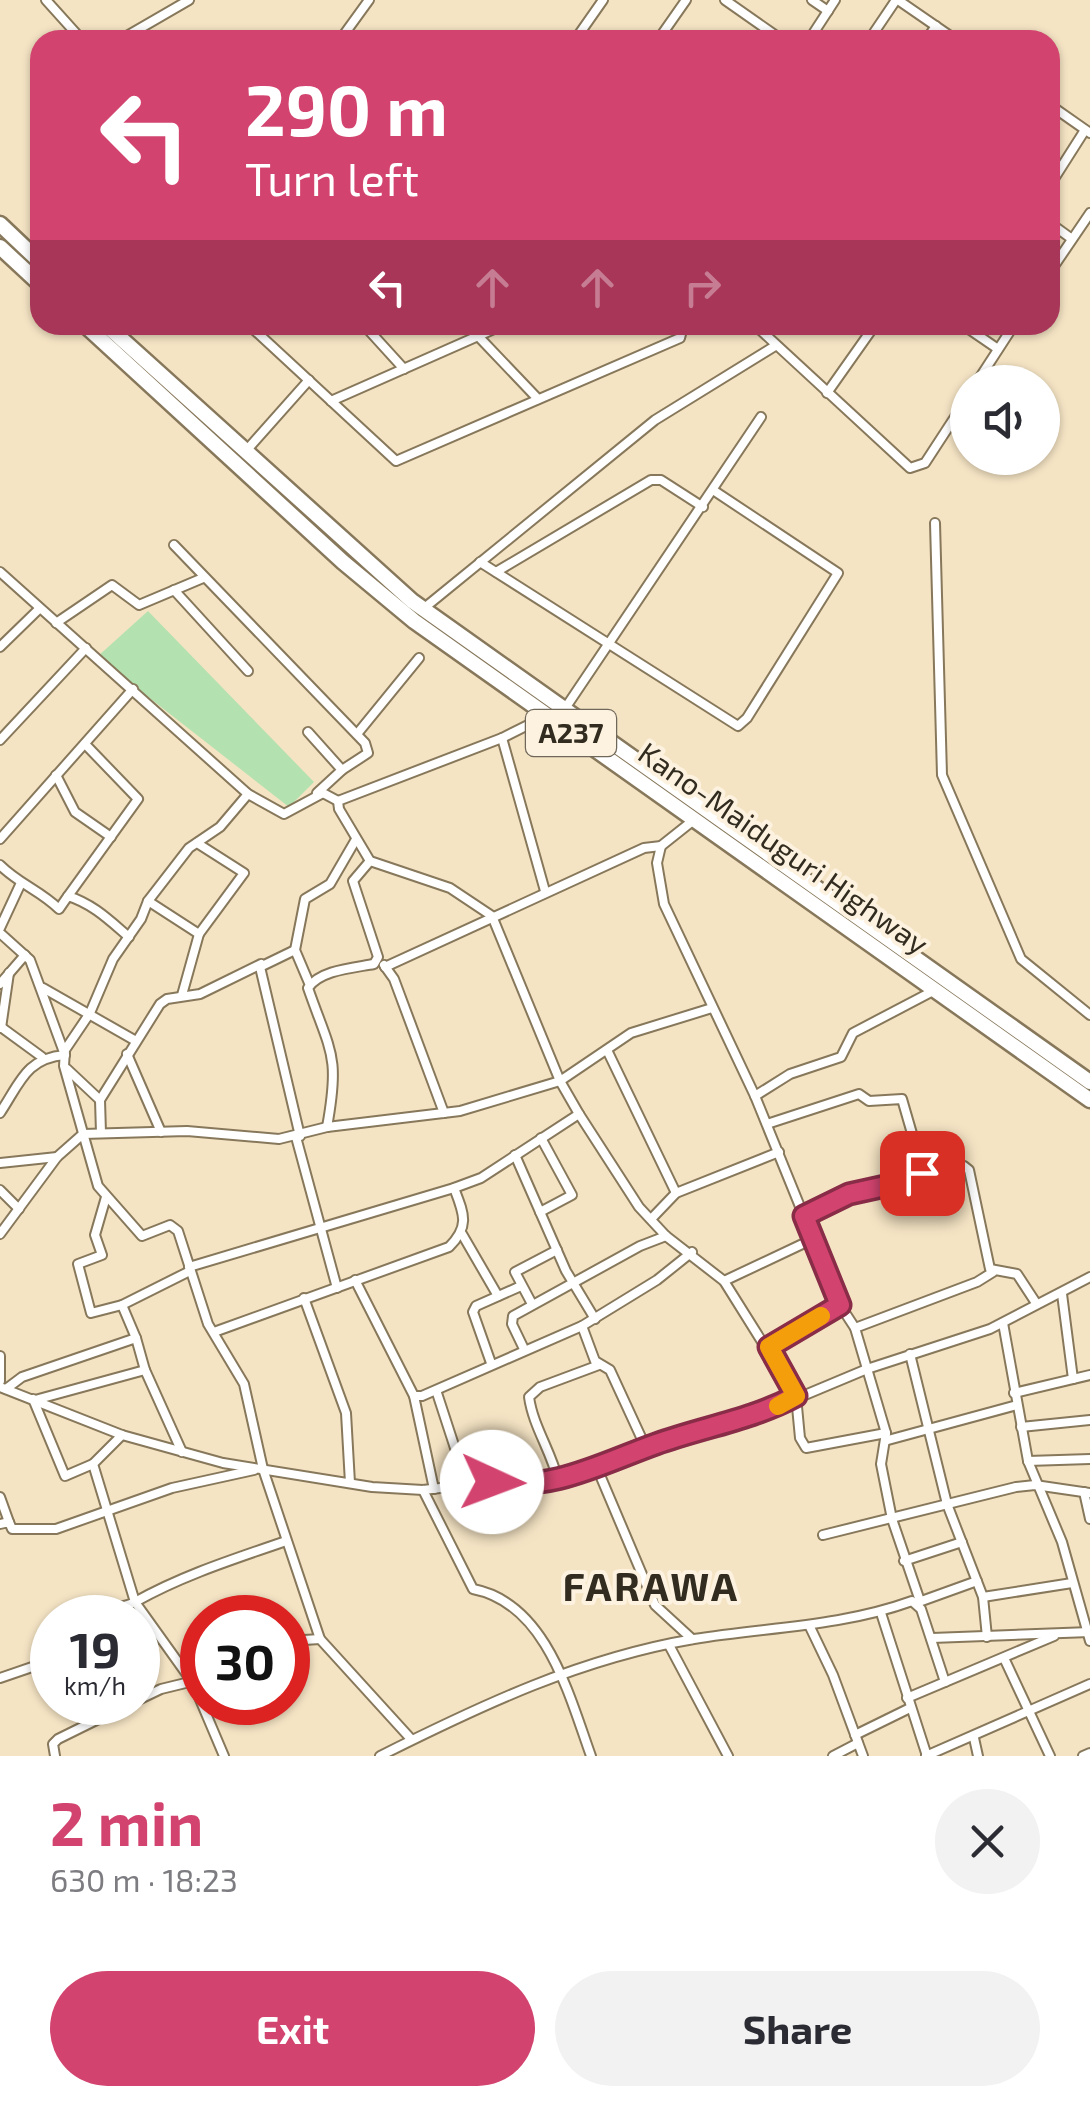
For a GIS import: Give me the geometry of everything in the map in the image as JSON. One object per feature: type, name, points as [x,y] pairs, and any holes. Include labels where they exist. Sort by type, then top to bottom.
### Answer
[{"type":"highway","points":[[0,224],[30,252]]},
{"type":"highway","points":[[0,247],[30,275]]},
{"type":"highway","name":"Kano-Maiduguri Highway","points":[[96,335],[343,562],[564,710],[1090,1082]]},
{"type":"highway","name":"Kano-Maiduguri Highway","points":[[117,335],[418,615],[546,716],[1090,1100]]},
{"type":"street","points":[[46,0],[73,30]]},
{"type":"street","points":[[166,0],[172,12]]},
{"type":"street","points":[[139,30],[189,0]]},
{"type":"street","points":[[347,30],[368,0]]},
{"type":"street","points":[[582,30],[603,0]]},
{"type":"street","points":[[666,30],[686,0]]},
{"type":"street","points":[[725,0],[768,30]]},
{"type":"street","points":[[812,0],[828,11]]},
{"type":"street","points":[[816,30],[835,0]]},
{"type":"street","points":[[876,30],[897,0],[942,30]]},
{"type":"street","points":[[933,30],[936,26]]},
{"type":"street","points":[[1060,112],[1088,132],[1060,171]]},
{"type":"street","points":[[1060,257],[1090,213]]},
{"type":"street","points":[[1060,230],[1072,238]]},
{"type":"street","points":[[260,335],[396,461],[681,335]]},
{"type":"street","points":[[373,335],[404,369]]},
{"type":"street","points":[[764,335],[910,468],[925,464],[950,425]]},
{"type":"street","points":[[827,392],[868,335]]},
{"type":"street","points":[[978,335],[998,349]]},
{"type":"street","points":[[988,365],[1007,335]]},
{"type":"street","points":[[331,401],[478,336],[538,399]]},
{"type":"street","points":[[418,615],[654,420],[776,346]]},
{"type":"street","points":[[245,452],[309,380]]},
{"type":"street","points":[[564,710],[761,417]]},
{"type":"street","points":[[496,572],[651,480],[661,480],[702,507]]},
{"type":"street","points":[[480,562],[734,726],[747,718],[838,572],[714,490]]},
{"type":"street","points":[[935,523],[942,775],[1021,959],[1090,1015]]},
{"type":"street","points":[[174,546],[357,734],[368,753],[310,799]]},
{"type":"street","points":[[0,572],[248,794],[284,814],[323,793],[338,801],[370,861],[450,888],[492,916],[560,1081],[579,1114],[639,1207],[653,1217],[666,1236],[692,1252],[724,1281],[769,1347],[796,1396],[800,1438],[806,1448],[928,1428],[1017,1406]]},
{"type":"street","points":[[56,623],[112,584],[139,605],[203,578]]},
{"type":"street","points":[[174,590],[248,671]]},
{"type":"street","points":[[0,647],[38,609]]},
{"type":"street","points":[[0,740],[86,648]]},
{"type":"street","points":[[357,734],[419,658]]},
{"type":"street","points":[[0,838],[134,690]]},
{"type":"street","points":[[338,801],[502,738],[546,716]]},
{"type":"street","points":[[308,732],[342,770]]},
{"type":"street","points":[[502,738],[545,892]]},
{"type":"street","points":[[0,865],[20,885],[44,894],[59,909],[138,799],[85,744]]},
{"type":"street","points":[[56,775],[76,812],[110,837]]},
{"type":"street","points":[[248,794],[220,827],[197,843],[148,900],[129,937],[112,959],[90,1014],[70,1039],[64,1066],[106,1197],[142,1236],[176,1226],[214,1332],[244,1384],[263,1469],[320,1639],[410,1740]]},
{"type":"street","points":[[385,967],[644,848],[661,846],[696,819]]},
{"type":"street","points":[[326,1127],[336,1075],[334,1052],[295,950],[305,900],[330,884],[356,841]]},
{"type":"street","points":[[182,995],[200,934],[244,874],[197,843]]},
{"type":"street","points":[[661,846],[658,863],[664,904],[755,1096],[840,1305],[855,1328],[887,1436],[880,1464],[892,1519],[945,1682]]},
{"type":"street","points":[[370,861],[358,870],[353,881],[378,957],[399,991],[444,1113]]},
{"type":"street","points":[[20,885],[0,931],[24,955],[43,988],[65,1055]]},
{"type":"street","points":[[68,896],[94,907],[129,937]]},
{"type":"street","points":[[148,900],[200,934]]},
{"type":"street","points":[[101,1133],[100,1100],[160,1004],[182,995],[200,994],[295,950]]},
{"type":"street","points":[[0,984],[24,955]]},
{"type":"street","points":[[309,984],[374,964],[378,957]]},
{"type":"street","points":[[261,964],[336,1288]]},
{"type":"street","points":[[9,973],[1,1027],[42,1057]]},
{"type":"street","points":[[43,988],[136,1042]]},
{"type":"street","points":[[755,1096],[790,1074],[842,1058],[852,1033],[934,990]]},
{"type":"street","points":[[0,1234],[57,1157],[83,1134],[161,1132],[243,1139],[298,1136],[326,1127],[444,1113],[560,1081],[631,1033],[712,1008]]},
{"type":"street","points":[[607,1050],[676,1194]]},
{"type":"street","points":[[127,1054],[161,1132]]},
{"type":"street","points":[[0,1114],[30,1068],[42,1057],[65,1055]]},
{"type":"street","points":[[64,1066],[100,1100]]},
{"type":"street","points":[[767,1124],[859,1094],[869,1101],[902,1098],[924,1175]]},
{"type":"street","points":[[106,1197],[95,1235],[102,1255],[78,1264],[80,1284],[91,1312],[122,1305],[189,1269],[454,1188],[515,1156],[579,1114]]},
{"type":"street","points":[[540,1212],[572,1196],[542,1138]]},
{"type":"street","points":[[653,1217],[676,1194],[779,1152]]},
{"type":"street","points":[[515,1156],[556,1250],[594,1319]]},
{"type":"street","points":[[0,1163],[57,1157]]},
{"type":"street","points":[[804,1216],[849,1194],[968,1168],[984,1253],[993,1272]]},
{"type":"street","points":[[214,1332],[449,1247],[462,1234],[466,1218],[454,1188]]},
{"type":"street","points":[[0,1190],[19,1209]]},
{"type":"street","points":[[462,1234],[498,1296]]},
{"type":"street","points":[[524,1349],[512,1324],[513,1316],[640,1246],[666,1236]]},
{"type":"street","points":[[724,1281],[813,1239]]},
{"type":"street","points":[[532,1304],[515,1272],[556,1250]]},
{"type":"street","points":[[414,1396],[437,1392],[491,1363],[582,1326],[692,1252]]},
{"type":"street","points":[[855,1328],[977,1282],[993,1272],[1017,1274],[1036,1302]]},
{"type":"street","points":[[2,1386],[122,1435],[263,1469],[422,1490],[467,1485],[524,1486],[597,1468],[646,1448],[770,1410],[867,1369],[1004,1323],[1036,1302],[1062,1294],[1090,1277]]},
{"type":"street","points":[[355,1280],[414,1396],[434,1489]]},
{"type":"street","points":[[491,1363],[473,1312],[521,1286]]},
{"type":"street","points":[[1062,1294],[1073,1379]]},
{"type":"street","points":[[304,1298],[346,1413],[350,1483]]},
{"type":"street","points":[[122,1305],[145,1370],[182,1452]]},
{"type":"street","points":[[769,1347],[840,1305]]},
{"type":"street","points":[[932,1638],[1089,1636],[1062,1542],[1028,1460],[1004,1323]]},
{"type":"street","points":[[582,1326],[599,1365],[613,1375],[646,1448]]},
{"type":"street","points":[[2,1386],[136,1338]]},
{"type":"street","points":[[910,1354],[947,1504],[983,1597],[987,1637]]},
{"type":"street","points":[[0,1356],[2,1386]]},
{"type":"street","points":[[558,1480],[547,1441],[531,1414],[529,1397],[540,1386],[599,1365]]},
{"type":"street","points":[[34,1399],[145,1370]]},
{"type":"street","points":[[1014,1393],[1090,1375]]},
{"type":"street","points":[[437,1392],[467,1485]]},
{"type":"street","points":[[34,1399],[65,1476],[93,1464],[122,1435]]},
{"type":"street","points":[[1022,1427],[1090,1420]]},
{"type":"street","points":[[1028,1460],[1090,1459]]},
{"type":"street","points":[[93,1464],[132,1595]]},
{"type":"street","points":[[597,1468],[655,1606],[692,1639]]},
{"type":"street","points":[[0,1498],[5,1523],[12,1529],[56,1529],[172,1488],[263,1469]]},
{"type":"street","points":[[823,1535],[1036,1485],[1087,1492],[1090,1519]]},
{"type":"street","points":[[422,1490],[473,1589],[490,1592],[538,1629],[591,1756]]},
{"type":"street","points":[[146,1595],[164,1584],[286,1541]]},
{"type":"street","points":[[904,1561],[962,1542]]},
{"type":"street","points":[[380,1756],[556,1672],[692,1639],[810,1627],[881,1612],[977,1581]]},
{"type":"street","points":[[983,1597],[1072,1583]]},
{"type":"street","points":[[881,1612],[927,1756],[1032,1713],[1090,1684]]},
{"type":"street","points":[[810,1627],[862,1756]]},
{"type":"street","points":[[907,1698],[1054,1636]]},
{"type":"street","points":[[160,1638],[180,1666]]},
{"type":"street","points":[[310,1640],[320,1639]]},
{"type":"street","points":[[669,1645],[728,1756]]},
{"type":"street","points":[[1004,1658],[1050,1756]]},
{"type":"street","points":[[0,1678],[30,1668]]},
{"type":"street","points":[[833,1756],[910,1708]]},
{"type":"street","points":[[55,1756],[53,1744],[58,1739],[86,1725]]},
{"type":"street","points":[[211,1725],[224,1756]]},
{"type":"street","points":[[974,1738],[978,1756]]},
{"type":"street","points":[[1083,1756],[1090,1753]]},
{"type":"green space","points":[[148,611],[314,782],[289,807],[97,657]]},
{"type":"slow traffic","points":[[778,1406],[796,1396],[769,1347],[821,1316]]},
{"type":"district","name":"FARAWA","points":[[651,1587]]},
{"type":"route","points":[[492,1482],[524,1486],[549,1483],[656,1444],[770,1410],[796,1396],[769,1347],[840,1305],[804,1216],[836,1203],[843,1196],[908,1181],[922,1173]]}]
